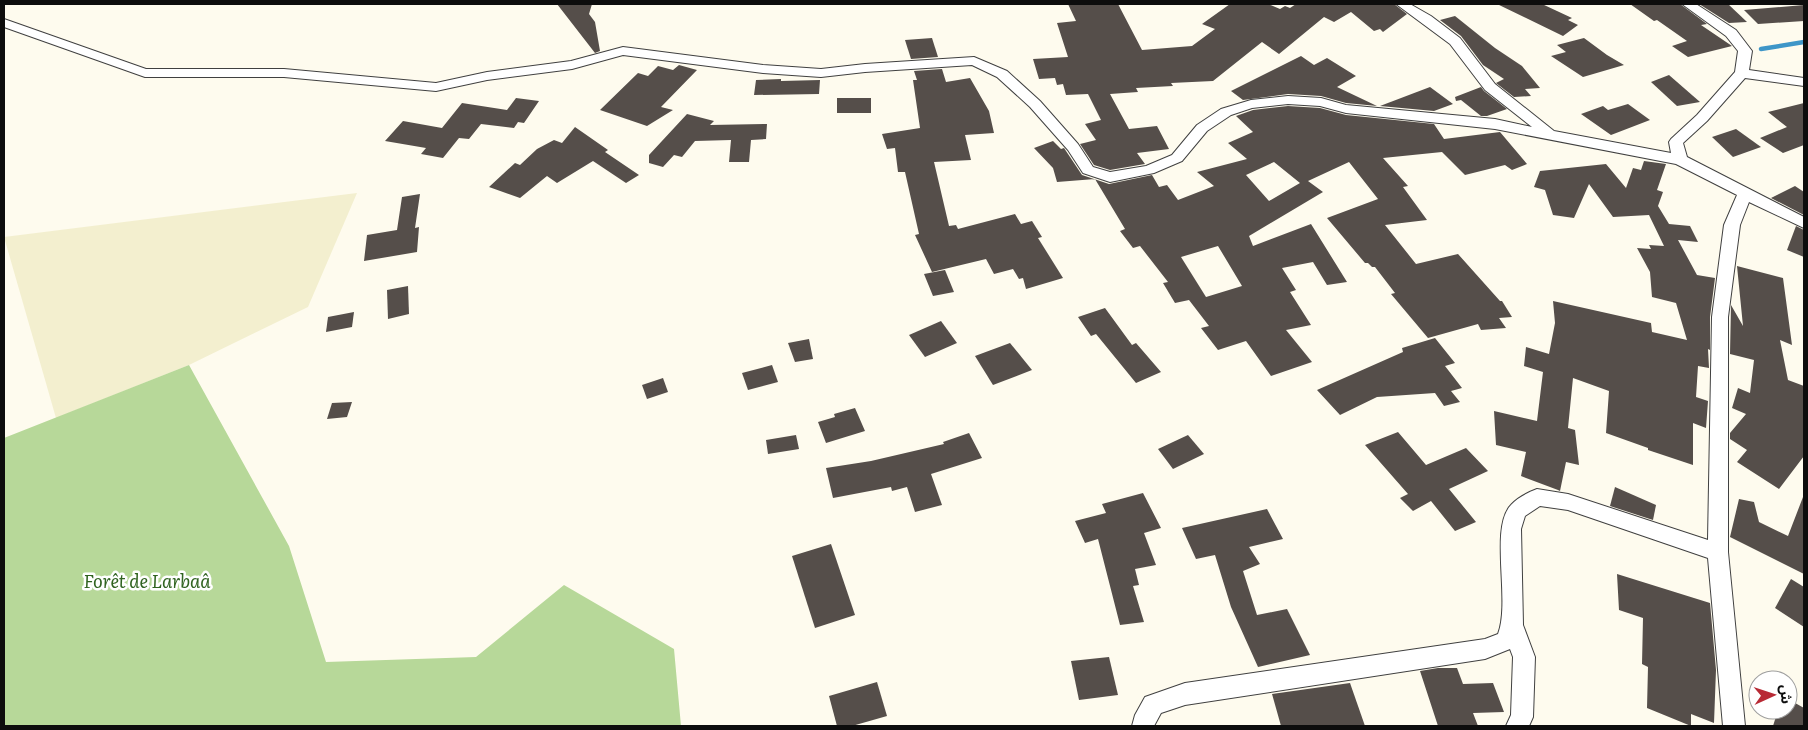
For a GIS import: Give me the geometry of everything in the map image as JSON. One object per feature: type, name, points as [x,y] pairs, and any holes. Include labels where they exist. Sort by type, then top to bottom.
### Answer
[{"type":"street","points":[[1402,4],[1427,19],[1455,42],[1490,88],[1550,134]]},
{"type":"street","points":[[1680,160],[1676,142],[1702,118],[1742,73],[1746,52],[1731,32],[1688,4]]},
{"type":"street","points":[[4,23],[145,73],[284,73],[436,87],[487,76],[572,64],[623,51],[764,69],[821,74],[865,68],[974,61],[1002,74],[1035,104],[1073,147],[1088,170],[1110,177],[1149,170],[1177,158],[1202,128],[1226,112],[1251,104],[1288,100],[1321,102],[1346,109],[1495,124],[1680,160],[1804,223]]},
{"type":"street","points":[[1742,73],[1804,82]]},
{"type":"street","points":[[1734,726],[1718,552],[1720,317],[1732,225],[1744,194]]},
{"type":"street","points":[[1143,726],[1143,722],[1153,705],[1185,694],[1485,650],[1506,641],[1512,625],[1511,529],[1517,511],[1537,497],[1568,502],[1718,552]]},
{"type":"street","points":[[1512,625],[1524,657],[1522,717],[1518,726]]},
{"type":"shaded area","points":[[357,193],[308,307],[189,365],[56,418],[4,237]]},
{"type":"green space","name":"Forêt de Larbaâ","points":[[189,365],[289,546],[326,662],[476,657],[564,585],[674,649],[681,726],[4,726],[4,438]]},
{"type":"building","points":[[557,4],[592,4],[589,14],[595,22],[600,51],[595,53]]},
{"type":"building","points":[[1068,4],[1118,4],[1142,50],[1192,46],[1215,29],[1202,24],[1230,4],[1268,4],[1280,9],[1285,6],[1290,8],[1296,4],[1394,4],[1407,14],[1383,32],[1380,29],[1374,31],[1351,12],[1334,22],[1324,17],[1279,54],[1262,42],[1213,81],[1171,83],[1173,86],[1136,88],[1138,92],[1110,94],[1129,129],[1157,126],[1169,149],[1137,153],[1145,164],[1110,170],[1094,165],[1080,144],[1096,140],[1085,124],[1101,120],[1088,94],[1066,95],[1063,84],[1057,85],[1055,78],[1039,79],[1033,59],[1068,57],[1057,23],[1076,21]]},
{"type":"building","points":[[1497,4],[1542,4],[1572,18],[1568,20],[1578,25],[1563,36]]},
{"type":"building","points":[[1630,4],[1680,4],[1707,24],[1701,25],[1732,46],[1688,57],[1672,46],[1687,41]]},
{"type":"building","points":[[1699,4],[1728,4],[1747,22],[1729,23]]},
{"type":"building","points":[[1804,5],[1804,21],[1758,24],[1744,10]]},
{"type":"building","points":[[1455,16],[1495,48],[1522,66],[1540,88],[1525,89],[1531,96],[1514,97],[1496,83],[1504,79],[1483,65],[1461,36],[1440,20]]},
{"type":"building","points":[[932,38],[938,57],[911,59],[905,40]]},
{"type":"building","points":[[1584,38],[1624,65],[1583,77],[1551,56],[1566,52],[1557,45]]},
{"type":"building","points":[[1301,56],[1314,65],[1327,58],[1356,76],[1337,87],[1377,106],[1346,103],[1321,96],[1288,94],[1243,100],[1231,91]]},
{"type":"building","points":[[679,65],[697,70],[661,107],[673,110],[647,126],[600,110],[638,73],[648,76],[658,66],[673,70]]},
{"type":"building","points":[[942,69],[946,82],[970,78],[989,111],[994,133],[965,135],[971,160],[934,162],[949,226],[956,225],[958,229],[1015,214],[1021,224],[1032,221],[1042,237],[1038,238],[1063,278],[1026,289],[1023,278],[1019,279],[1013,269],[994,274],[986,259],[932,272],[915,235],[919,234],[905,172],[898,172],[895,148],[887,149],[882,134],[920,128],[913,80],[917,80],[914,71]]},
{"type":"building","points":[[1669,75],[1700,102],[1677,106],[1651,82]]},
{"type":"building","points":[[781,79],[781,81],[820,80],[819,94],[754,95],[756,80]]},
{"type":"building","points":[[1430,87],[1453,104],[1434,111],[1380,106]]},
{"type":"building","points":[[1481,87],[1507,109],[1487,116],[1481,116],[1461,100],[1456,101],[1455,97]]},
{"type":"building","points":[[516,98],[539,101],[524,123],[518,122],[514,128],[481,124],[469,139],[459,138],[443,158],[421,154],[426,148],[385,141],[403,121],[442,128],[462,103],[507,110]]},
{"type":"building","points":[[837,98],[871,98],[871,113],[837,113]]},
{"type":"building","points":[[1804,103],[1804,145],[1783,153],[1760,138],[1787,127],[1768,112]]},
{"type":"building","points":[[1628,104],[1650,120],[1611,135],[1581,114],[1603,106],[1608,110]]},
{"type":"building","points":[[1288,106],[1320,108],[1346,115],[1434,124],[1444,139],[1500,132],[1527,164],[1512,170],[1505,165],[1465,175],[1442,152],[1383,158],[1408,186],[1403,187],[1427,220],[1385,225],[1416,264],[1458,254],[1502,301],[1512,317],[1499,318],[1506,328],[1481,330],[1478,324],[1428,338],[1391,294],[1395,293],[1375,267],[1365,263],[1327,218],[1378,199],[1349,162],[1308,181],[1323,192],[1249,236],[1253,246],[1311,224],[1347,282],[1327,285],[1313,262],[1282,268],[1296,290],[1290,292],[1311,325],[1286,330],[1312,362],[1271,376],[1246,341],[1218,350],[1201,328],[1209,326],[1189,300],[1175,303],[1163,283],[1168,282],[1140,246],[1133,248],[1120,231],[1125,229],[1095,179],[1109,184],[1152,175],[1159,187],[1167,185],[1178,200],[1214,186],[1197,172],[1247,159],[1228,143],[1253,132],[1236,116],[1253,110]],"holes":[[[1274,162],[1300,183],[1269,201],[1246,175]],[[1218,246],[1242,286],[1206,297],[1181,257]]]},
{"type":"building","points":[[687,114],[714,121],[710,125],[767,124],[766,139],[751,140],[749,162],[729,162],[731,140],[695,141],[682,157],[674,155],[663,167],[649,163],[649,155]]},
{"type":"building","points":[[575,127],[608,150],[605,152],[639,175],[626,183],[593,161],[557,183],[547,176],[520,198],[489,187],[515,163],[520,165],[537,149],[554,140],[562,143]]},
{"type":"building","points":[[1736,129],[1761,147],[1733,157],[1712,137]]},
{"type":"building","points":[[1053,141],[1061,149],[1064,148],[1082,175],[1094,179],[1057,182],[1053,168],[1034,148]]},
{"type":"building","points":[[1644,161],[1666,164],[1657,190],[1663,192],[1658,206],[1669,224],[1690,226],[1698,242],[1678,240],[1697,275],[1715,278],[1710,317],[1709,368],[1698,366],[1696,397],[1708,401],[1706,428],[1693,423],[1693,465],[1648,450],[1648,448],[1606,433],[1609,391],[1573,378],[1568,428],[1575,430],[1579,465],[1566,462],[1560,491],[1521,476],[1526,452],[1496,445],[1494,411],[1537,421],[1543,372],[1524,366],[1526,347],[1549,354],[1555,323],[1553,301],[1651,323],[1652,332],[1687,340],[1676,303],[1652,297],[1650,272],[1637,248],[1651,249],[1649,245],[1664,246],[1649,215],[1613,217],[1589,184],[1574,218],[1553,215],[1545,190],[1534,187],[1540,171],[1606,164],[1626,188],[1633,168],[1641,170]]},
{"type":"building","points":[[1795,186],[1804,192],[1804,215],[1771,198]]},
{"type":"building","points":[[420,194],[415,228],[419,227],[417,252],[364,261],[367,235],[397,230],[402,197]]},
{"type":"building","points":[[1796,226],[1804,230],[1804,257],[1787,250]]},
{"type":"building","points":[[1737,266],[1783,278],[1792,345],[1780,340],[1788,380],[1804,386],[1804,456],[1779,489],[1737,462],[1747,450],[1730,439],[1730,433],[1746,414],[1732,408],[1738,388],[1750,393],[1754,360],[1730,354],[1731,305],[1743,326]]},
{"type":"building","points":[[945,270],[954,292],[933,296],[924,274]]},
{"type":"building","points":[[408,286],[409,314],[388,319],[387,290]]},
{"type":"building","points":[[1105,308],[1132,345],[1136,343],[1161,372],[1136,383],[1096,334],[1091,336],[1078,317]]},
{"type":"building","points":[[354,312],[352,327],[326,332],[328,317]]},
{"type":"building","points":[[941,321],[957,343],[925,357],[909,335]]},
{"type":"building","points":[[1435,338],[1455,363],[1445,366],[1462,388],[1451,391],[1460,402],[1444,406],[1435,393],[1377,397],[1340,415],[1317,390],[1403,352],[1402,348]]},
{"type":"building","points":[[809,339],[813,359],[795,362],[788,343]]},
{"type":"building","points":[[1010,343],[1032,370],[993,385],[975,356]]},
{"type":"building","points":[[772,365],[778,382],[748,390],[742,373]]},
{"type":"building","points":[[663,378],[668,392],[647,399],[642,385]]},
{"type":"building","points":[[352,402],[347,417],[327,419],[332,403]]},
{"type":"building","points":[[855,408],[865,431],[826,443],[818,422],[835,417],[834,414]]},
{"type":"building","points":[[1398,432],[1426,465],[1466,448],[1488,471],[1449,489],[1476,522],[1455,531],[1431,501],[1413,511],[1400,498],[1408,494],[1365,445]]},
{"type":"building","points":[[969,433],[982,458],[931,474],[942,505],[915,512],[907,487],[892,491],[891,487],[833,498],[826,468],[871,461],[944,444],[943,442]]},
{"type":"building","points":[[796,435],[799,449],[768,454],[766,440]]},
{"type":"building","points":[[1188,435],[1204,454],[1173,469],[1158,449]]},
{"type":"building","points":[[1615,487],[1656,505],[1653,520],[1610,506]]},
{"type":"building","points":[[1143,493],[1161,528],[1144,533],[1156,565],[1135,569],[1139,585],[1133,586],[1144,622],[1120,625],[1098,539],[1085,543],[1075,521],[1106,513],[1102,504]]},
{"type":"building","points":[[1803,497],[1804,574],[1730,537],[1739,499],[1754,502],[1759,522],[1788,536]]},
{"type":"building","points":[[1267,509],[1283,539],[1249,547],[1260,564],[1243,571],[1257,615],[1287,609],[1310,655],[1258,667],[1231,607],[1215,555],[1196,559],[1182,528]]},
{"type":"building","points":[[831,544],[855,615],[815,628],[792,556]]},
{"type":"building","points":[[1617,574],[1710,603],[1716,670],[1714,723],[1691,714],[1691,726],[1647,708],[1648,667],[1642,664],[1643,618],[1619,610]]},
{"type":"building","points":[[1791,579],[1804,587],[1804,627],[1775,608]]},
{"type":"building","points":[[1109,657],[1118,695],[1079,700],[1071,661]]},
{"type":"building","points":[[1438,668],[1457,668],[1463,684],[1493,683],[1504,712],[1473,713],[1478,726],[1438,726],[1420,671]]},
{"type":"building","points":[[877,682],[887,716],[852,726],[837,726],[829,696]]},
{"type":"building","points":[[1350,683],[1365,726],[1281,726],[1272,694]]},
{"type":"building","points":[[1798,705],[1804,708],[1804,726],[1773,726],[1775,720],[1798,720]]},
{"type":"waterway","points":[[1761,49],[1804,42]]}]
